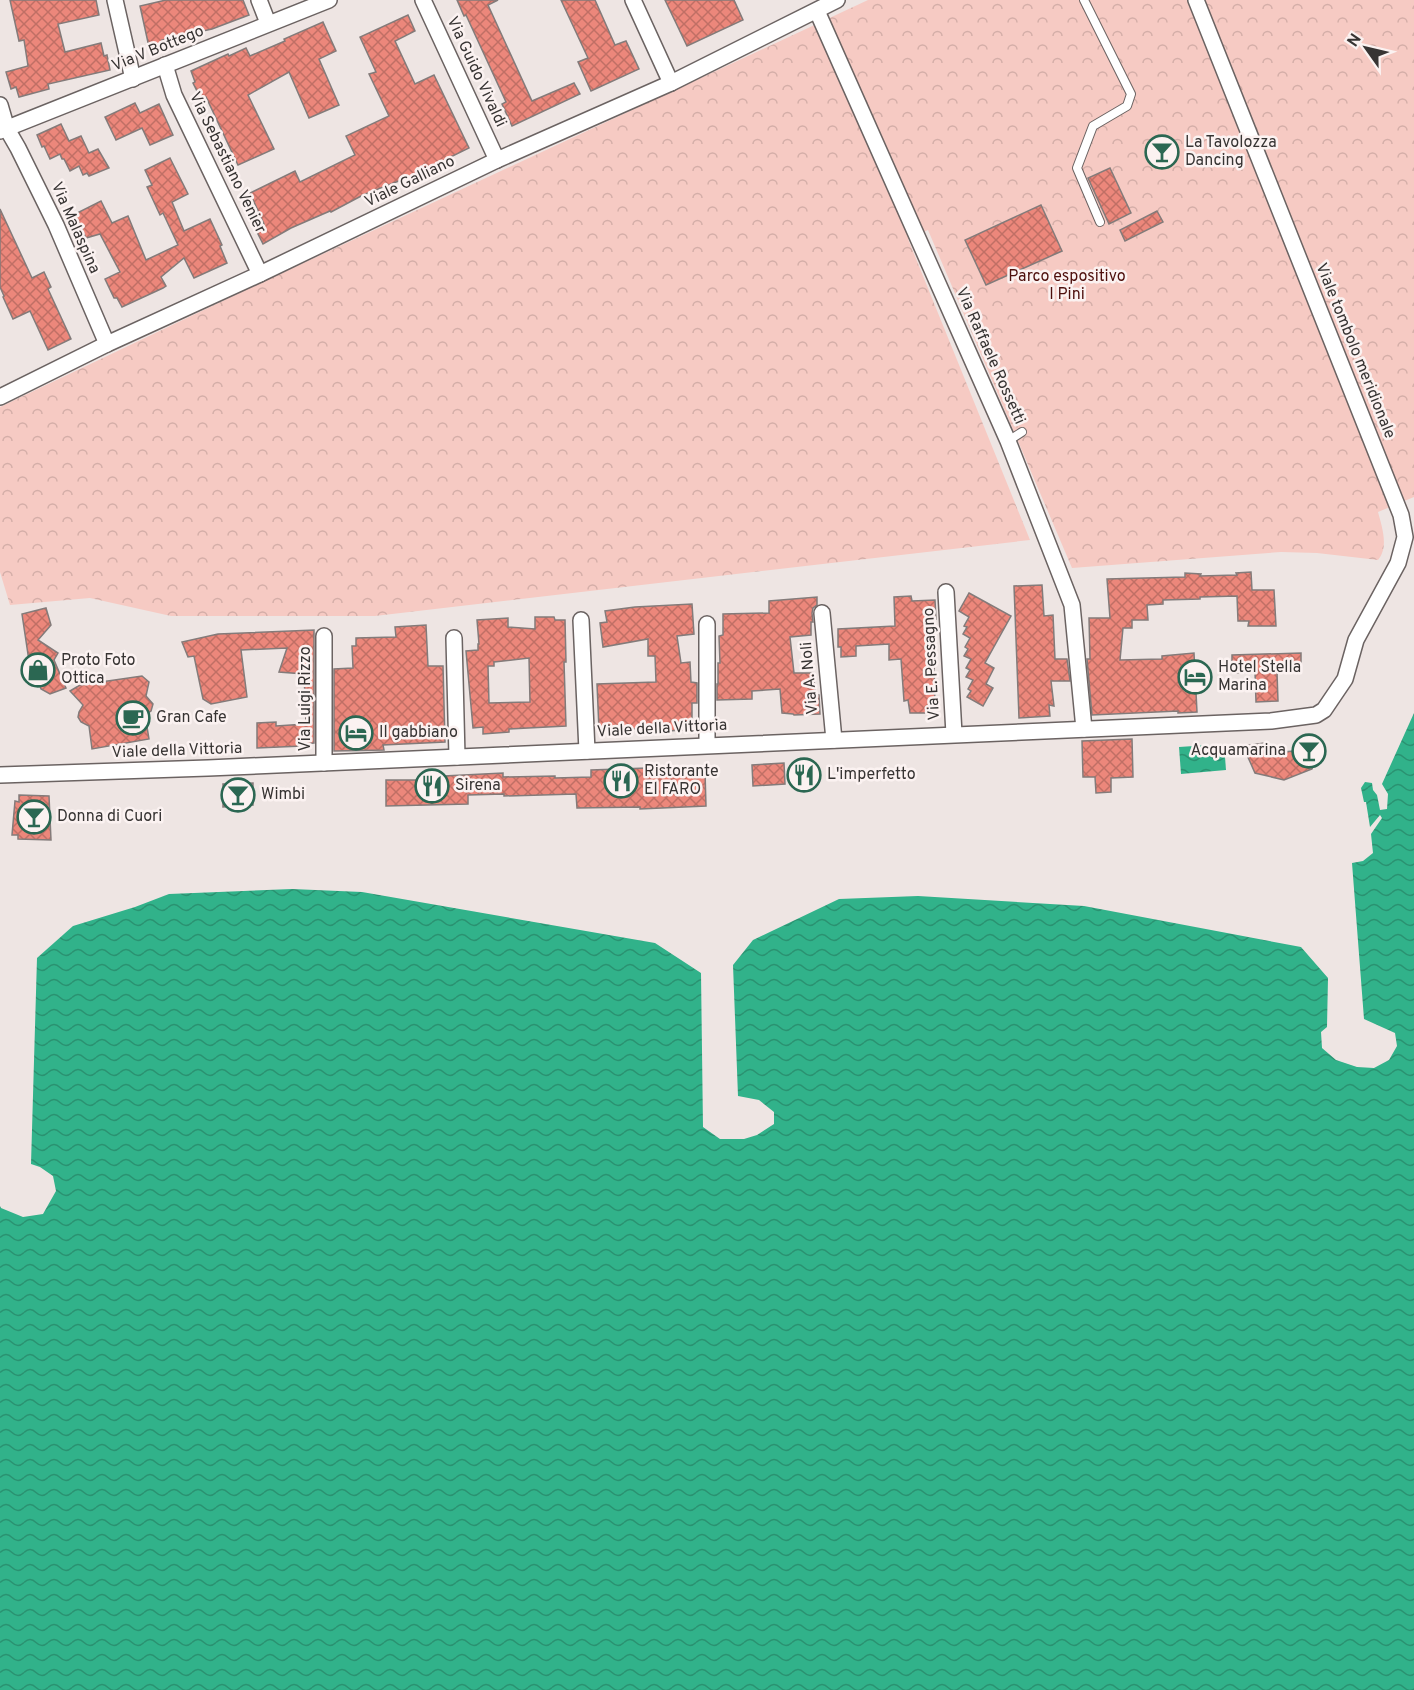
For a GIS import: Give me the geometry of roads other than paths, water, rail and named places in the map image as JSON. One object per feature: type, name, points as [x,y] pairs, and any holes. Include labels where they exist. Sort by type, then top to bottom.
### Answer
[{"type":"street","points":[[115,0],[133,78]]},
{"type":"street","points":[[259,0],[268,23]]},
{"type":"street","name":"Via V Bottego","points":[[3,130],[329,0]]},
{"type":"street","name":"Via Guido Vivaldi","points":[[423,0],[497,160]]},
{"type":"street","points":[[633,0],[671,84]]},
{"type":"street","name":"Viale Galliano","points":[[0,397],[497,160],[671,84],[837,0]]},
{"type":"street","name":"Viale tombolo meridionale","points":[[1196,0],[1401,515],[1405,537],[1398,563],[1356,640],[1345,679],[1324,710]]},
{"type":"street","name":"Via Raffaele Rossetti","points":[[817,10],[1008,441],[1072,605],[1084,729]]},
{"type":"street","name":"Via Sebastiano Venier","points":[[165,65],[174,94],[260,274]]},
{"type":"street","name":"Via Malaspina","points":[[0,105],[3,130],[18,148],[56,225],[107,344]]},
{"type":"street","name":"Via E. Pessagno","points":[[946,592],[954,734]]},
{"type":"street","name":"Via A. Noli","points":[[822,613],[834,740]]},
{"type":"street","points":[[581,620],[587,751]]},
{"type":"street","points":[[707,624],[707,745]]},
{"type":"street","name":"Via Luigi Rizzo","points":[[324,636],[324,763]]},
{"type":"street","points":[[454,638],[457,757]]},
{"type":"street","name":"Viale della Vittoria","points":[[0,775],[1271,721],[1316,715],[1324,710]]},
{"type":"lane","points":[[1084,0],[1131,94],[1127,106],[1093,126],[1077,168],[1100,222]]},
{"type":"lane","points":[[1008,441],[1022,432]]},
{"type":"water","points":[[1414,713],[1414,1690],[0,1690],[0,1206],[23,1217],[43,1214],[56,1191],[53,1176],[31,1164],[37,958],[73,926],[169,894],[292,889],[362,892],[655,943],[701,973],[703,1127],[720,1139],[744,1139],[757,1135],[774,1124],[774,1112],[759,1100],[738,1096],[733,965],[753,940],[839,899],[918,896],[1084,906],[1301,947],[1328,978],[1327,1027],[1321,1032],[1322,1048],[1336,1060],[1357,1067],[1374,1068],[1389,1060],[1397,1046],[1395,1033],[1364,1019],[1352,863],[1363,861],[1373,853],[1371,834],[1382,818],[1380,815],[1370,827],[1361,788],[1365,782],[1372,783],[1380,810],[1387,809],[1388,794],[1382,784]]},
{"type":"water","points":[[1224,744],[1226,770],[1181,774],[1179,747]]},
{"type":"place","name":"La Tavolozza Dancing","points":[[1162,152]]},
{"type":"place","name":"Proto Foto Ottica","points":[[38,670]]},
{"type":"place","name":"Hotel Stella Marina","points":[[1195,677]]},
{"type":"place","name":"Gran Cafe","points":[[133,718]]},
{"type":"place","name":"Il gabbiano","points":[[356,733]]},
{"type":"place","name":"Acquamarina","points":[[1309,751]]},
{"type":"place","name":"L'imperfetto","points":[[804,775]]},
{"type":"place","name":"Ristorante El FARO","points":[[621,781]]},
{"type":"place","name":"Sirena","points":[[432,786]]},
{"type":"place","name":"Wimbi","points":[[238,795]]},
{"type":"place","name":"Donna di Cuori","points":[[34,817]]},
{"type":"park label","name":"Parco espositivo I Pini","points":[[1067,286]]}]
